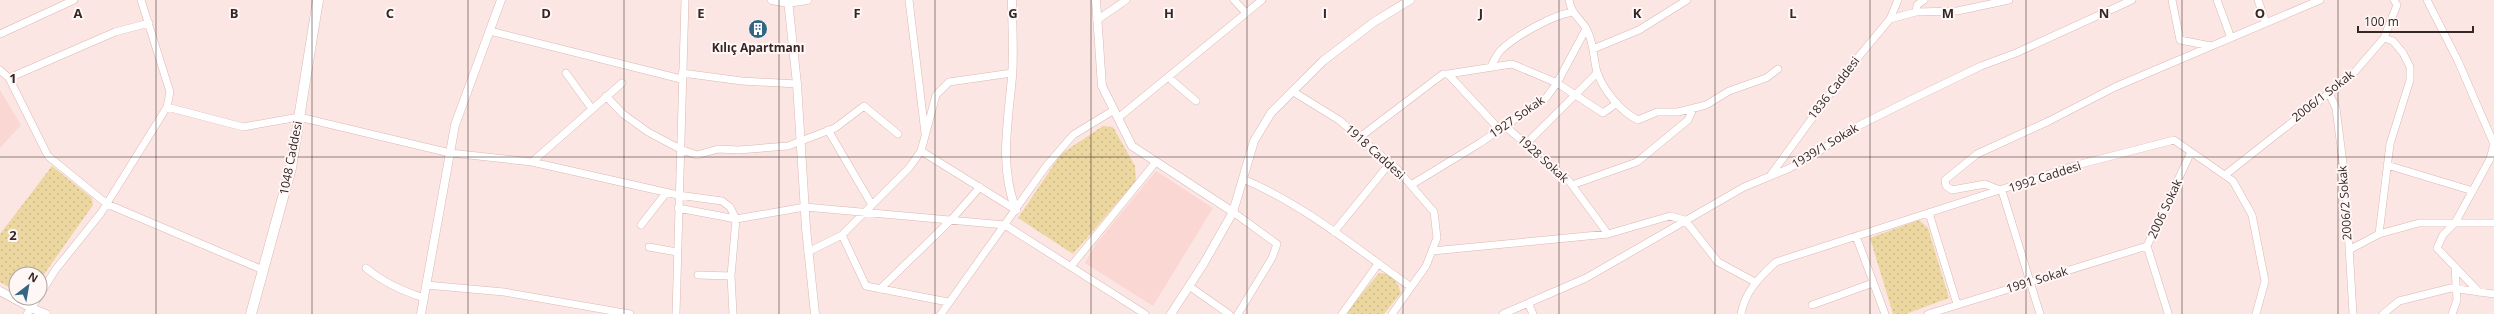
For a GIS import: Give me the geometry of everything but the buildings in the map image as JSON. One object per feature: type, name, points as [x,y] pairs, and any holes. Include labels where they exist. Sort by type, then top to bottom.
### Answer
[{"type":"main road","name":"1048 Caddesi","points":[[251,314],[291,168],[318,0]]},
{"type":"street","points":[[0,34],[74,0]]},
{"type":"street","points":[[48,282],[56,269],[107,204],[167,107],[170,92],[141,0]]},
{"type":"street","points":[[421,314],[455,125],[501,0]]},
{"type":"street","points":[[676,314],[681,76],[685,0]]},
{"type":"street","points":[[772,0],[788,2],[807,0]]},
{"type":"street","points":[[909,0],[925,137]]},
{"type":"street","points":[[1012,0],[1012,73],[1006,135],[1005,172],[1016,210]]},
{"type":"street","points":[[1096,0],[1102,86],[1132,146],[1155,163],[1233,212],[1277,244],[1272,258],[1238,314]]},
{"type":"street","points":[[1097,20],[1126,0]]},
{"type":"street","points":[[1234,0],[1246,13]]},
{"type":"street","points":[[941,314],[948,302],[1016,210],[1047,165],[1073,135],[1116,114],[1168,77],[1262,0]]},
{"type":"street","points":[[1171,314],[1233,212],[1254,141],[1271,113],[1323,61],[1369,26],[1410,0]]},
{"type":"street","points":[[1569,0],[1572,12],[1586,29],[1593,49],[1598,73],[1617,103],[1628,116],[1638,120],[1657,112],[1678,112],[1706,105],[1728,91],[1766,78],[1778,70]]},
{"type":"street","points":[[1593,49],[1639,30],[1687,0]]},
{"type":"street","name":"1836 Caddesi","points":[[1770,176],[1845,73],[1890,19],[1898,0]]},
{"type":"street","points":[[1916,12],[1918,5],[1924,0]]},
{"type":"street","points":[[1890,19],[1916,12],[1956,11],[2009,0]]},
{"type":"street","name":"1939/1 Sokak","points":[[1502,314],[1586,278],[1744,187],[1810,157],[1848,131],[1900,105],[1981,66],[2016,53],[2132,0]]},
{"type":"street","points":[[2172,0],[2180,40],[2211,46]]},
{"type":"street","points":[[2217,0],[2231,38]]},
{"type":"street","points":[[2258,0],[2266,22]]},
{"type":"street","points":[[2040,314],[2002,191],[1985,184],[1952,190],[1946,186],[1946,180],[1977,154],[2049,122],[2151,70],[2320,0]]},
{"type":"street","name":"2006/1 Sokak","points":[[2225,175],[2352,75],[2384,38],[2398,5],[2394,0]]},
{"type":"street","points":[[2427,0],[2458,61],[2494,144],[2490,159],[2473,191],[2455,223],[2443,234],[2437,248],[2479,292]]},
{"type":"street","points":[[788,2],[797,84],[808,252],[815,314]]},
{"type":"street","points":[[1491,66],[1500,51],[1508,45],[1556,15],[1572,12]]},
{"type":"street","points":[[9,78],[115,32],[149,24]]},
{"type":"street","name":"1927 Sokak","points":[[1411,185],[1502,128],[1546,98],[1557,83],[1586,29]]},
{"type":"street","points":[[490,31],[681,76],[742,82],[797,84]]},
{"type":"street","points":[[2379,234],[2390,144],[2410,80],[2410,67],[2404,53],[2393,41],[2384,38]]},
{"type":"street","points":[[1360,137],[1440,75],[1491,66],[1512,64],[1557,83],[1603,113],[1617,103]]},
{"type":"street","points":[[0,70],[9,78],[48,156],[107,204],[263,270]]},
{"type":"street","points":[[566,73],[592,109]]},
{"type":"street","points":[[808,252],[842,235],[909,168],[921,151],[933,101],[944,86],[949,82],[1012,73]]},
{"type":"street","points":[[1526,144],[1598,73]]},
{"type":"street","name":"1928 Sokak","points":[[1448,74],[1502,128],[1526,144],[1572,185],[1608,234]]},
{"type":"street","points":[[1168,77],[1196,101]]},
{"type":"street","points":[[532,162],[622,83]]},
{"type":"street","name":"1918 Caddesi","points":[[1292,91],[1339,120],[1360,137],[1390,163],[1434,212],[1437,238],[1426,266],[1392,314]]},
{"type":"street","name":"2006/2 Sokak","points":[[2330,93],[2336,108],[2345,180],[2348,250],[2354,314]]},
{"type":"street","points":[[606,96],[623,114],[648,132],[680,149],[697,155],[718,149],[738,150],[788,146],[828,130],[864,106],[898,134]]},
{"type":"street","points":[[167,107],[243,128],[299,117],[450,153],[532,162],[678,195],[722,201],[730,207],[736,220],[731,276],[733,314]]},
{"type":"street","points":[[1572,185],[1637,162],[1688,120],[1693,108]]},
{"type":"street","points":[[828,130],[872,205]]},
{"type":"street","name":"1992 Caddesi","points":[[1741,314],[1742,306],[1754,282],[1776,262],[2077,166],[2174,140],[2233,182],[2252,215],[2265,281],[2256,314]]},
{"type":"street","points":[[921,151],[1016,210]]},
{"type":"street","name":"2006 Sokak","points":[[2167,314],[2147,246],[2191,152]]},
{"type":"street","points":[[1072,265],[1155,163]]},
{"type":"street","points":[[1334,232],[1390,163]]},
{"type":"street","points":[[2388,165],[2473,191]]},
{"type":"street","points":[[1243,179],[1266,189],[1334,232],[1365,252],[1378,264],[1411,287]]},
{"type":"street","points":[[880,289],[951,220],[980,187]]},
{"type":"street","points":[[641,225],[666,192]]},
{"type":"street","points":[[678,208],[736,220],[805,207],[1005,225],[1072,265],[1145,314]]},
{"type":"street","points":[[1929,213],[1957,304]]},
{"type":"street","points":[[1432,251],[1608,234],[1670,216],[1685,220],[1718,262],[1754,282]]},
{"type":"street","points":[[2348,250],[2379,234],[2419,223],[2494,223]]},
{"type":"street","points":[[842,235],[866,286],[948,302]]},
{"type":"street","points":[[1856,236],[1885,314]]},
{"type":"street","name":"1991 Sokak","points":[[1928,314],[2147,246]]},
{"type":"street","points":[[648,247],[677,252]]},
{"type":"street","points":[[1342,314],[1378,264]]},
{"type":"street","points":[[2452,314],[2456,300],[2455,266]]},
{"type":"street","points":[[366,268],[381,281],[399,290],[424,298]]},
{"type":"street","points":[[698,274],[731,276]]},
{"type":"street","points":[[1812,306],[1873,283]]},
{"type":"street","points":[[426,285],[504,292],[630,314]]},
{"type":"street","points":[[1189,286],[1229,314]]},
{"type":"street","points":[[2383,314],[2400,301],[2451,288],[2494,294]]},
{"type":"street","points":[[0,291],[29,311],[46,314]]},
{"type":"street","points":[[1528,303],[1533,314]]},
{"type":"shaded area","points":[[0,90],[21,125],[0,148]]},
{"type":"shaded area","points":[[1103,126],[1113,127],[1135,166],[1136,181],[1073,254],[1018,218],[1061,154]]},
{"type":"shaded area","points":[[52,166],[92,198],[93,205],[48,269],[48,266],[8,266],[8,286],[0,282],[0,234]]},
{"type":"shaded area","points":[[1156,171],[1213,208],[1153,306],[1085,263],[1095,245]]},
{"type":"shaded area","points":[[1919,220],[1928,228],[1949,298],[1906,314],[1893,314],[1870,238]]},
{"type":"shaded area","points":[[1379,273],[1387,274],[1393,278],[1401,293],[1384,314],[1345,314]]},
{"type":"place","name":"Kılıç Apartmanı","points":[[758,29]]}]
